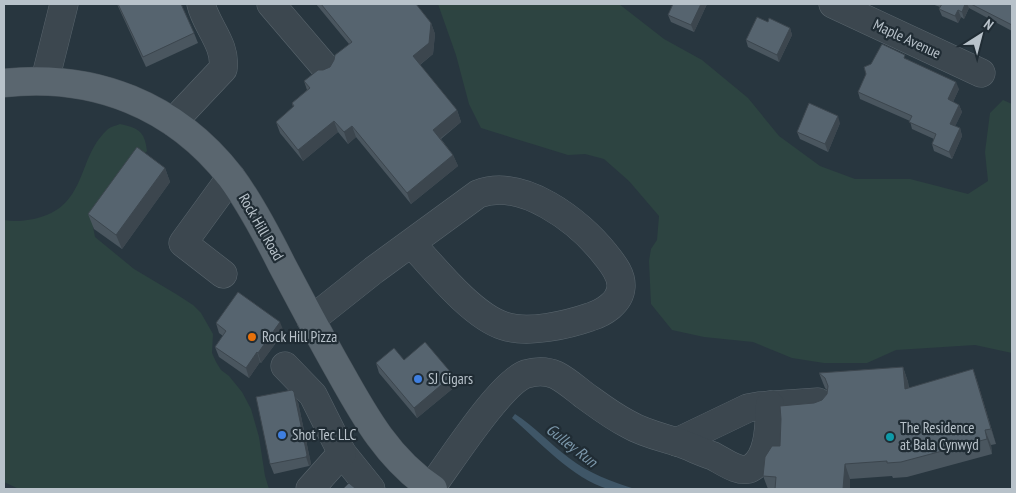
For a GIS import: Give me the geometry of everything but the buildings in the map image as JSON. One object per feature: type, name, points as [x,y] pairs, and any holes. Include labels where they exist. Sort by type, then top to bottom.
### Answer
[{"type":"main road","name":"Rock Hill Road","points":[[4,83],[45,80],[86,86],[115,94],[154,110],[194,138],[231,177],[249,204],[356,402],[376,433],[392,454],[431,489]]},
{"type":"street","points":[[45,80],[64,4]]},
{"type":"street","points":[[173,122],[223,69],[224,60],[220,45],[201,4]]},
{"type":"street","points":[[272,4],[324,66]]},
{"type":"street","name":"Maple Avenue","points":[[833,4],[981,73]]},
{"type":"street","points":[[223,274],[183,243],[231,177]]},
{"type":"street","points":[[311,320],[374,270],[478,194],[487,191],[513,191],[537,199],[562,214],[595,241],[614,266],[621,287],[613,304],[602,313],[564,324],[518,330],[503,326],[467,302],[411,243]]},
{"type":"street","points":[[285,366],[313,395],[342,453],[371,489]]},
{"type":"street","points":[[431,489],[478,423],[506,388],[519,377],[528,374],[546,372],[555,374],[602,409],[628,425],[656,437],[678,442],[734,467],[751,468],[765,450],[769,435],[770,405]]},
{"type":"street","points":[[678,442],[748,408],[818,402]]},
{"type":"street","points":[[310,489],[342,453]]},
{"type":"green space","points":[[438,4],[619,4],[664,39],[702,60],[748,98],[779,136],[820,166],[855,179],[910,179],[968,194],[988,181],[985,152],[990,113],[1003,100],[1012,104],[1012,353],[975,345],[896,350],[867,363],[824,363],[792,358],[753,342],[704,337],[672,330],[651,304],[649,261],[651,249],[657,240],[659,216],[629,181],[604,159],[585,154],[568,155],[481,128],[469,104],[456,55]]},
{"type":"green space","points":[[120,124],[132,127],[140,132],[147,151],[122,177],[93,227],[95,237],[134,269],[193,305],[201,313],[213,334],[212,353],[216,362],[242,392],[251,409],[259,437],[269,489],[19,489],[4,482],[4,220],[34,219],[51,213],[64,204],[73,194],[97,143],[107,130]]},
{"type":"water","points":[[515,414],[562,453],[584,468],[635,489],[608,489],[582,477],[557,458],[512,418]]},
{"type":"place","name":"Rock Hill Pizza","points":[[252,337]]},
{"type":"place","name":"SJ Cigars","points":[[418,379]]},
{"type":"place","name":"Shot Tec LLC","points":[[282,435]]},
{"type":"place","name":"The Residence at Bala Cynwyd","points":[[890,437]]},
{"type":"water label","name":"Gulley Run","points":[[572,445]]}]
